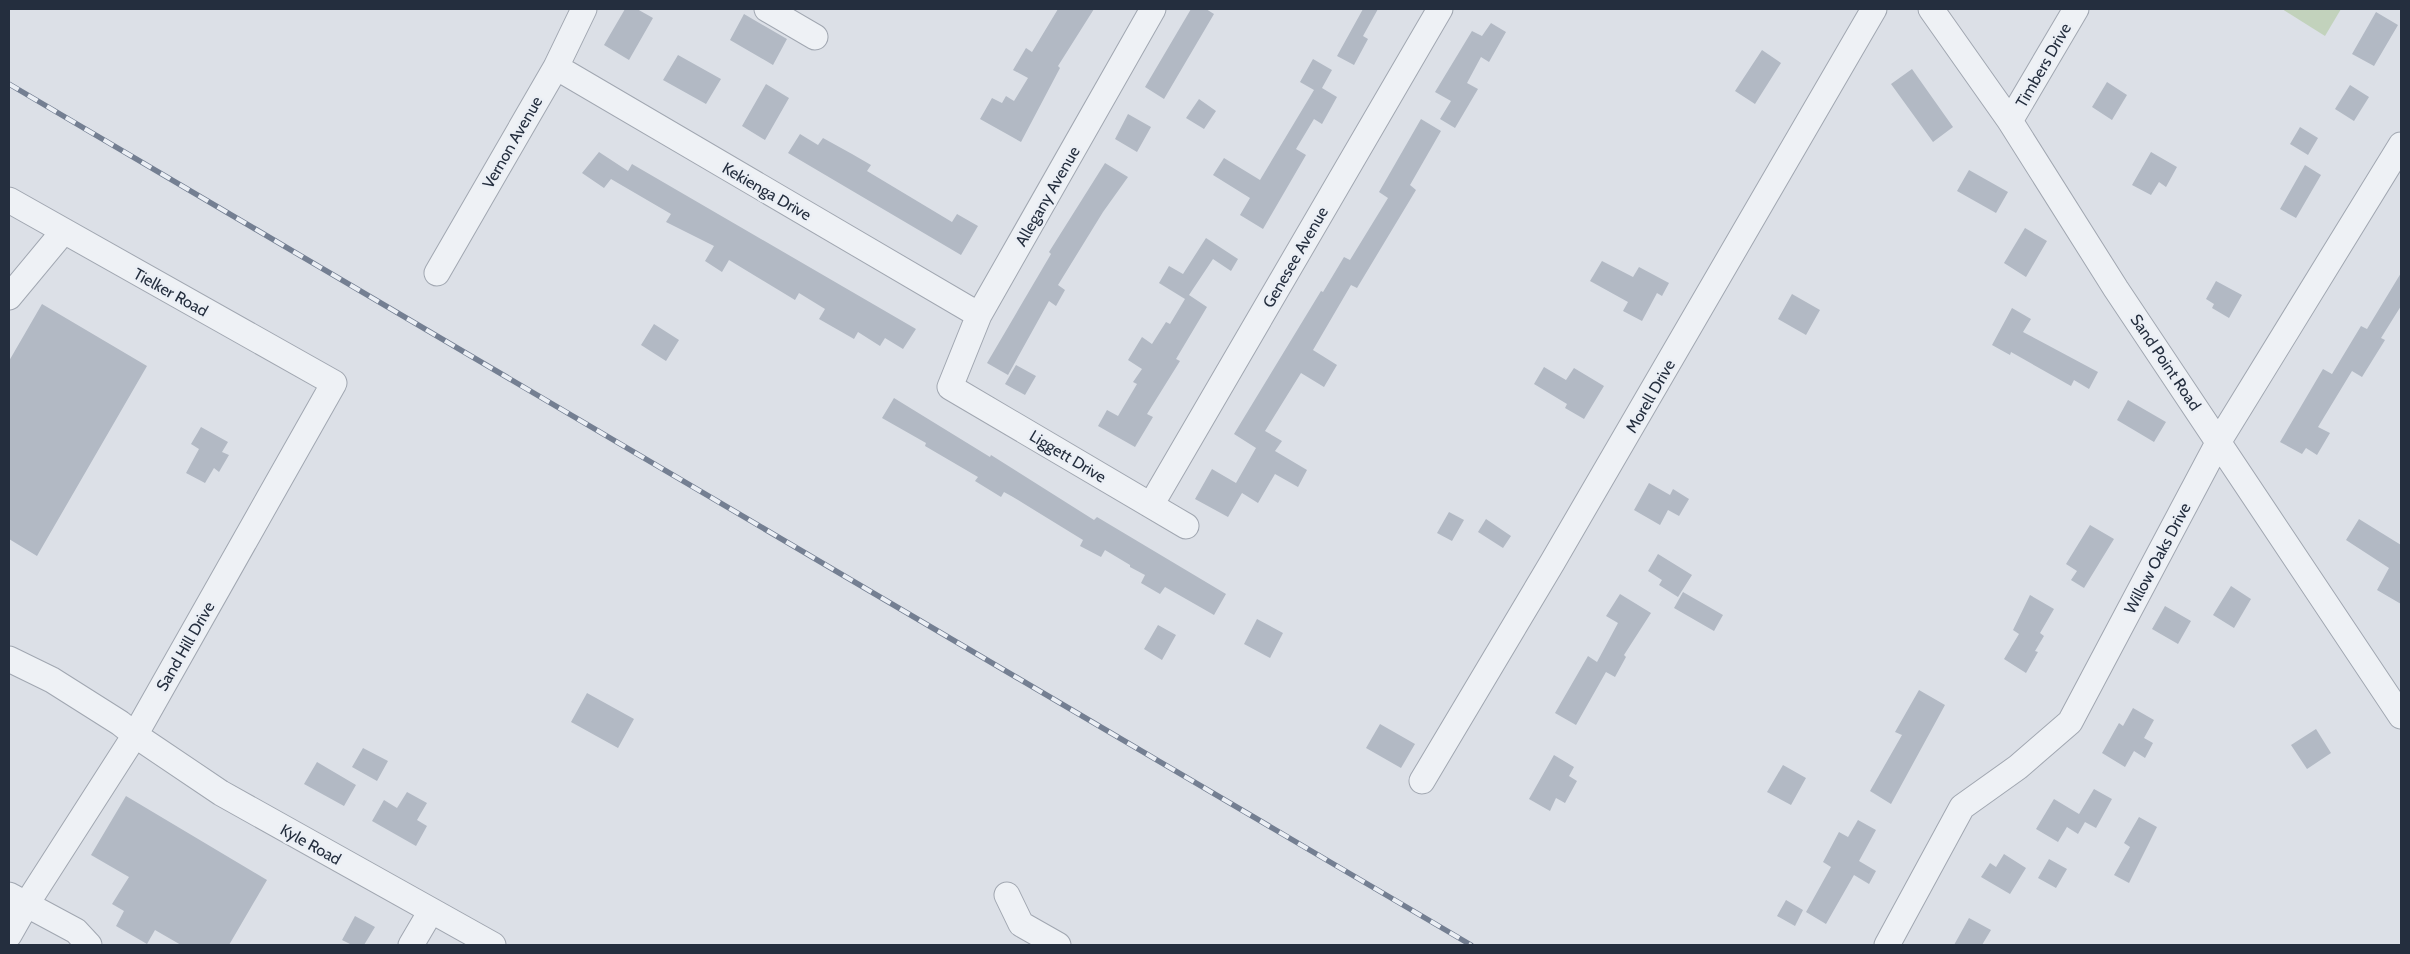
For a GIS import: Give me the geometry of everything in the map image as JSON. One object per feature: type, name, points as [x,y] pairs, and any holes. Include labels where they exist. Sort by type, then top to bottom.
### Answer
[{"type":"street","name":"Vernon Avenue","points":[[437,272],[556,67],[584,9]]},
{"type":"street","points":[[767,9],[815,37]]},
{"type":"street","name":"Allegany Avenue","points":[[950,387],[979,315],[1153,9]]},
{"type":"street","name":"Genesee Avenue","points":[[1151,505],[1440,9]]},
{"type":"street","name":"Morell Drive","points":[[1422,781],[1552,563],[1874,9]]},
{"type":"street","name":"Sand Point Road","points":[[1931,9],[2010,122],[2116,289],[2401,716]]},
{"type":"street","name":"Timbers Drive","points":[[2010,122],[2076,9]]},
{"type":"street","name":"Kekienga Drive","points":[[556,67],[979,315]]},
{"type":"street","name":"Willow Oaks Drive","points":[[1887,945],[1962,807],[2018,767],[2070,722],[2219,441],[2401,144]]},
{"type":"street","name":"Tielker Road","points":[[9,200],[334,383]]},
{"type":"street","points":[[9,297],[63,232]]},
{"type":"street","name":"Sand Hill Drive","points":[[9,935],[17,900],[134,735],[334,383]]},
{"type":"street","name":"Liggett Drive","points":[[950,387],[1186,526]]},
{"type":"street","name":"Kyle Road","points":[[9,659],[52,680],[120,722],[134,735],[221,793],[493,945]]},
{"type":"street","points":[[1007,895],[1022,924],[1058,945]]},
{"type":"street","points":[[17,900],[76,932],[89,945]]},
{"type":"street","points":[[411,945],[431,911]]},
{"type":"green space","points":[[2282,9],[2341,9],[2325,36]]},
{"type":"building","points":[[625,9],[637,9],[653,18],[629,60],[604,45]]},
{"type":"building","points":[[1058,9],[1094,9],[1058,66],[1060,68],[1021,142],[980,119],[992,98],[1002,103],[1006,96],[1014,101],[1028,78],[1013,70],[1026,48],[1032,52]]},
{"type":"building","points":[[1191,9],[1206,9],[1214,14],[1164,99],[1145,87]]},
{"type":"building","points":[[1363,9],[1378,9],[1363,36],[1368,39],[1354,65],[1337,56]]},
{"type":"building","points":[[2376,12],[2398,25],[2374,66],[2352,54]]},
{"type":"building","points":[[744,14],[787,39],[773,65],[730,40]]},
{"type":"building","points":[[1491,23],[1506,32],[1489,62],[1481,57],[1467,83],[1478,89],[1455,128],[1440,119],[1451,101],[1435,92],[1472,31],[1482,36]]},
{"type":"building","points":[[1762,50],[1781,63],[1755,104],[1735,91]]},
{"type":"building","points":[[678,55],[721,79],[706,104],[663,80]]},
{"type":"building","points":[[1313,59],[1332,70],[1322,88],[1337,97],[1322,124],[1314,119],[1296,149],[1306,155],[1263,229],[1240,215],[1250,198],[1213,175],[1224,158],[1260,180],[1314,90],[1300,82]]},
{"type":"building","points":[[1912,69],[1953,127],[1933,142],[1891,84]]},
{"type":"building","points":[[2107,82],[2127,95],[2112,120],[2092,107]]},
{"type":"building","points":[[766,84],[789,98],[765,140],[742,126]]},
{"type":"building","points":[[2350,85],[2369,97],[2354,121],[2335,109]]},
{"type":"building","points":[[1199,99],[1216,111],[1204,129],[1186,118]]},
{"type":"building","points":[[1128,114],[1151,127],[1137,152],[1115,139]]},
{"type":"building","points":[[1421,119],[1441,131],[1410,185],[1416,190],[1357,288],[1351,285],[1313,350],[1337,365],[1324,387],[1301,373],[1265,431],[1282,441],[1275,451],[1307,470],[1298,487],[1275,474],[1258,503],[1242,493],[1228,517],[1195,499],[1212,469],[1236,483],[1256,448],[1234,434],[1321,291],[1323,292],[1344,257],[1350,260],[1388,198],[1379,192]]},
{"type":"building","points":[[2300,127],[2318,138],[2308,155],[2290,144]]},
{"type":"building","points":[[800,134],[818,145],[823,138],[871,165],[867,171],[952,222],[957,214],[978,226],[961,255],[788,153]]},
{"type":"building","points":[[599,152],[628,171],[632,164],[916,329],[903,349],[885,338],[880,346],[858,332],[854,339],[819,319],[825,309],[799,293],[795,300],[729,260],[722,272],[705,261],[714,246],[666,222],[671,214],[611,179],[604,188],[582,173]]},
{"type":"building","points":[[2151,152],[2177,167],[2166,187],[2159,182],[2151,195],[2132,185]]},
{"type":"building","points":[[1105,163],[1128,177],[1103,212],[1058,285],[1065,290],[1056,306],[1049,301],[1008,375],[987,363],[1051,254],[1049,252]]},
{"type":"building","points":[[2305,165],[2321,175],[2296,218],[2280,209]]},
{"type":"building","points":[[1969,170],[2008,192],[1996,213],[1957,191]]},
{"type":"building","points":[[2025,228],[2047,241],[2026,277],[2004,263]]},
{"type":"building","points":[[1206,238],[1238,259],[1231,271],[1213,259],[1189,295],[1207,307],[1176,359],[1180,361],[1147,414],[1153,417],[1135,447],[1098,426],[1107,410],[1118,416],[1137,384],[1133,382],[1142,369],[1128,360],[1142,337],[1152,344],[1166,322],[1170,324],[1185,299],[1159,283],[1169,266],[1183,274]]},
{"type":"building","points":[[1602,261],[1633,277],[1639,267],[1669,283],[1662,296],[1657,293],[1642,321],[1623,311],[1628,302],[1590,281]]},
{"type":"building","points":[[2401,273],[2401,306],[2381,338],[2385,340],[2362,377],[2352,371],[2318,427],[2330,433],[2317,455],[2306,448],[2302,454],[2280,442],[2323,369],[2332,374],[2361,326],[2367,329]]},
{"type":"building","points":[[2216,281],[2242,295],[2229,318],[2212,308],[2214,304],[2206,299]]},
{"type":"building","points":[[1792,294],[1820,310],[1806,335],[1778,319]]},
{"type":"building","points":[[42,304],[147,366],[37,556],[9,539],[9,361]]},
{"type":"building","points":[[2012,308],[2031,319],[2023,332],[2098,372],[2089,389],[2074,380],[2071,386],[2011,352],[2010,355],[1992,345]]},
{"type":"building","points":[[654,324],[679,340],[666,361],[641,345]]},
{"type":"building","points":[[1016,365],[1036,376],[1025,395],[1005,384]]},
{"type":"building","points":[[1544,367],[1566,380],[1574,368],[1604,386],[1584,419],[1565,408],[1567,404],[1534,384]]},
{"type":"building","points":[[894,398],[990,457],[991,455],[1094,520],[1097,517],[1226,594],[1214,615],[1165,587],[1160,594],[1141,583],[1145,575],[1130,567],[1130,565],[1105,550],[1101,557],[1080,546],[1083,540],[1004,492],[1001,497],[975,481],[978,477],[925,446],[926,443],[882,418]]},
{"type":"building","points":[[2128,400],[2166,422],[2154,442],[2117,420]]},
{"type":"building","points":[[201,427],[228,442],[222,452],[229,455],[219,472],[214,468],[205,483],[186,473],[199,449],[191,444]]},
{"type":"building","points":[[1649,483],[1670,495],[1673,489],[1689,499],[1679,516],[1668,510],[1660,525],[1634,510]]},
{"type":"building","points":[[1449,512],[1464,520],[1452,541],[1437,533]]},
{"type":"building","points":[[1486,519],[1511,536],[1503,548],[1478,532]]},
{"type":"building","points":[[2359,519],[2401,545],[2401,604],[2377,590],[2389,568],[2346,540]]},
{"type":"building","points":[[2090,525],[2114,539],[2084,588],[2071,580],[2077,571],[2066,564]]},
{"type":"building","points":[[1658,554],[1692,575],[1678,597],[1659,585],[1662,580],[1648,571]]},
{"type":"building","points":[[2231,586],[2251,599],[2234,628],[2213,615]]},
{"type":"building","points":[[1683,592],[1723,615],[1714,631],[1674,608]]},
{"type":"building","points":[[1620,594],[1651,613],[1624,655],[1626,657],[1615,677],[1606,672],[1576,725],[1555,713],[1588,656],[1597,662],[1618,623],[1606,616]]},
{"type":"building","points":[[2030,595],[2054,609],[2040,633],[2044,636],[2035,651],[2038,652],[2026,673],[2004,659],[2019,634],[2013,630]]},
{"type":"building","points":[[2165,606],[2191,621],[2178,644],[2152,629]]},
{"type":"building","points":[[1257,619],[1283,633],[1270,658],[1244,644]]},
{"type":"building","points":[[1158,625],[1176,635],[1162,660],[1144,649]]},
{"type":"building","points":[[1919,690],[1945,705],[1891,804],[1870,791],[1902,735],[1895,732]]},
{"type":"building","points":[[587,693],[634,719],[618,748],[571,722]]},
{"type":"building","points":[[2133,708],[2154,720],[2144,738],[2153,743],[2145,758],[2134,751],[2125,767],[2102,753],[2119,723],[2123,726]]},
{"type":"building","points":[[1380,724],[1415,744],[1401,768],[1366,748]]},
{"type":"building","points":[[2316,729],[2331,753],[2307,769],[2291,745]]},
{"type":"building","points":[[363,748],[388,761],[377,781],[352,767]]},
{"type":"building","points":[[1554,755],[1574,767],[1569,776],[1577,781],[1565,803],[1556,798],[1550,811],[1529,799]]},
{"type":"building","points":[[317,762],[356,785],[344,806],[304,784]]},
{"type":"building","points":[[1783,765],[1806,778],[1791,805],[1767,792]]},
{"type":"building","points":[[2094,789],[2112,799],[2096,828],[2085,822],[2078,834],[2067,827],[2058,842],[2036,829],[2054,799],[2079,814]]},
{"type":"building","points":[[407,792],[427,803],[417,820],[427,826],[416,846],[372,821],[384,800],[397,808]]},
{"type":"building","points":[[126,796],[267,880],[229,945],[181,945],[155,930],[147,944],[116,926],[124,911],[112,904],[129,877],[91,855]]},
{"type":"building","points":[[2139,817],[2157,827],[2129,883],[2114,875],[2130,847],[2124,843]]},
{"type":"building","points":[[1858,820],[1876,830],[1859,861],[1876,871],[1869,884],[1854,875],[1826,924],[1806,912],[1831,867],[1823,862],[1839,832],[1848,837]]},
{"type":"building","points":[[2004,854],[2026,868],[2010,894],[1981,877],[1990,863],[1996,867]]},
{"type":"building","points":[[2049,859],[2067,869],[2056,888],[2038,878]]},
{"type":"building","points":[[1786,900],[1803,910],[1795,926],[1777,916]]},
{"type":"building","points":[[355,916],[375,927],[364,945],[352,945],[342,940]]},
{"type":"building","points":[[1969,918],[1991,930],[1982,945],[1954,945]]},
{"type":"railway","points":[[9,84],[1471,945]]}]
